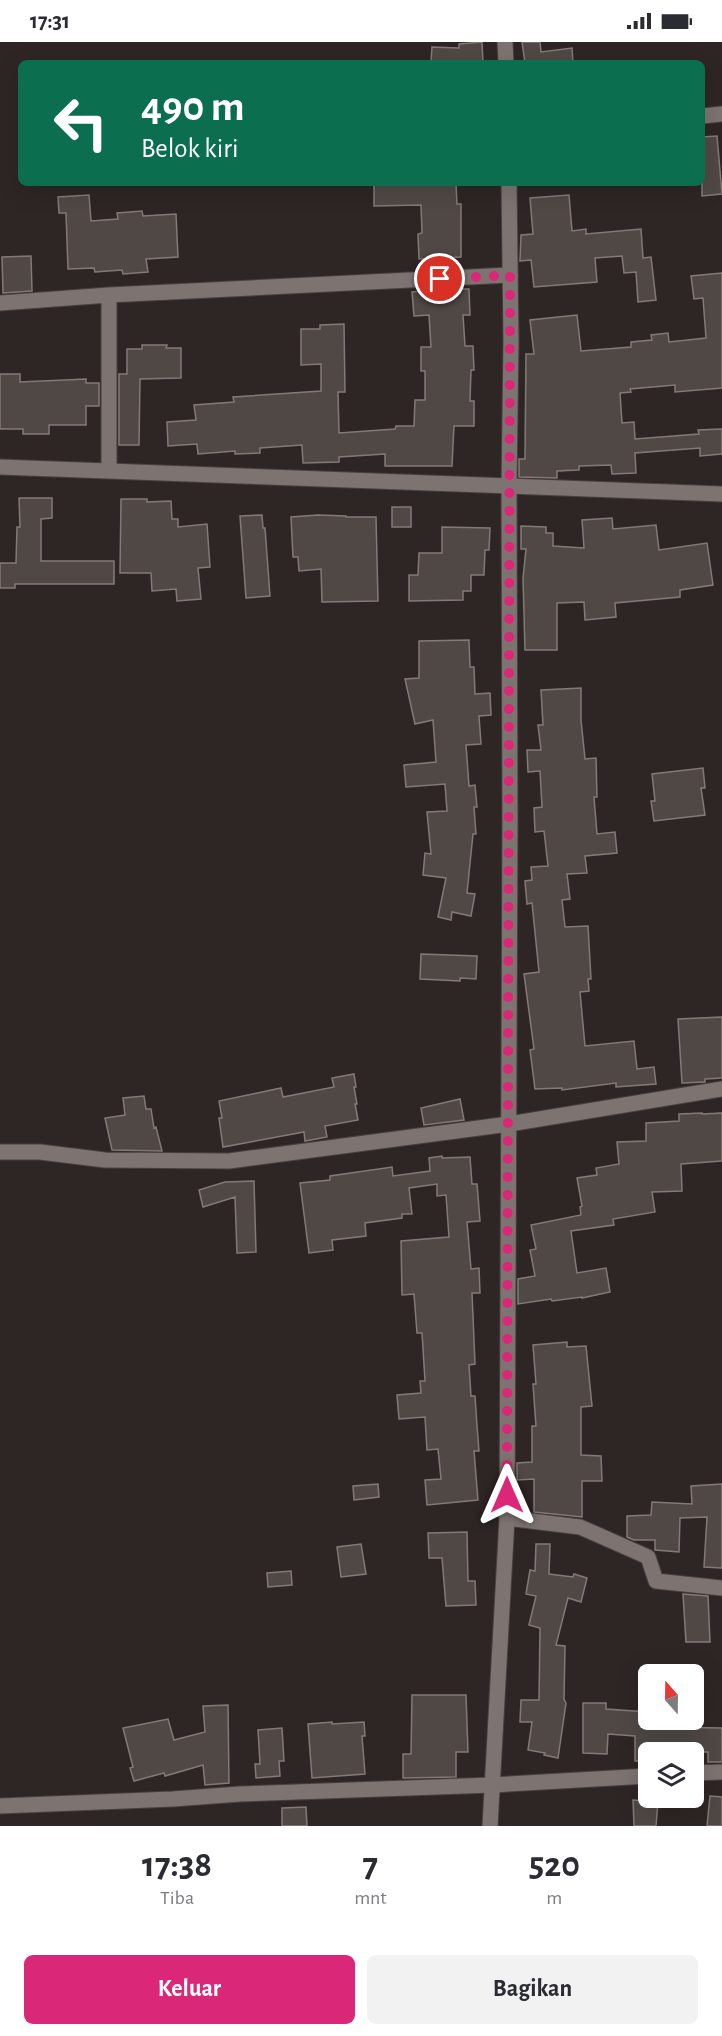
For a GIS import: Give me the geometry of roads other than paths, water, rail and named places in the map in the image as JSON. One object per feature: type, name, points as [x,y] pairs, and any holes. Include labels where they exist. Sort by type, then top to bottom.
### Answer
[{"type":"street","points":[[505,42],[506,60]]},
{"type":"street","points":[[705,116],[722,114]]},
{"type":"street","points":[[490,1826],[507,1518],[511,341],[509,186]]},
{"type":"street","points":[[0,303],[109,295],[510,275]]},
{"type":"street","points":[[109,295],[109,470]]},
{"type":"street","points":[[0,467],[722,494]]},
{"type":"street","points":[[0,1152],[40,1152],[116,1161],[229,1161],[509,1124],[722,1089]]},
{"type":"street","points":[[507,1518],[580,1527],[648,1557],[656,1581],[722,1588]]},
{"type":"street","points":[[704,1773],[722,1772]]},
{"type":"street","points":[[0,1806],[638,1777]]}]
